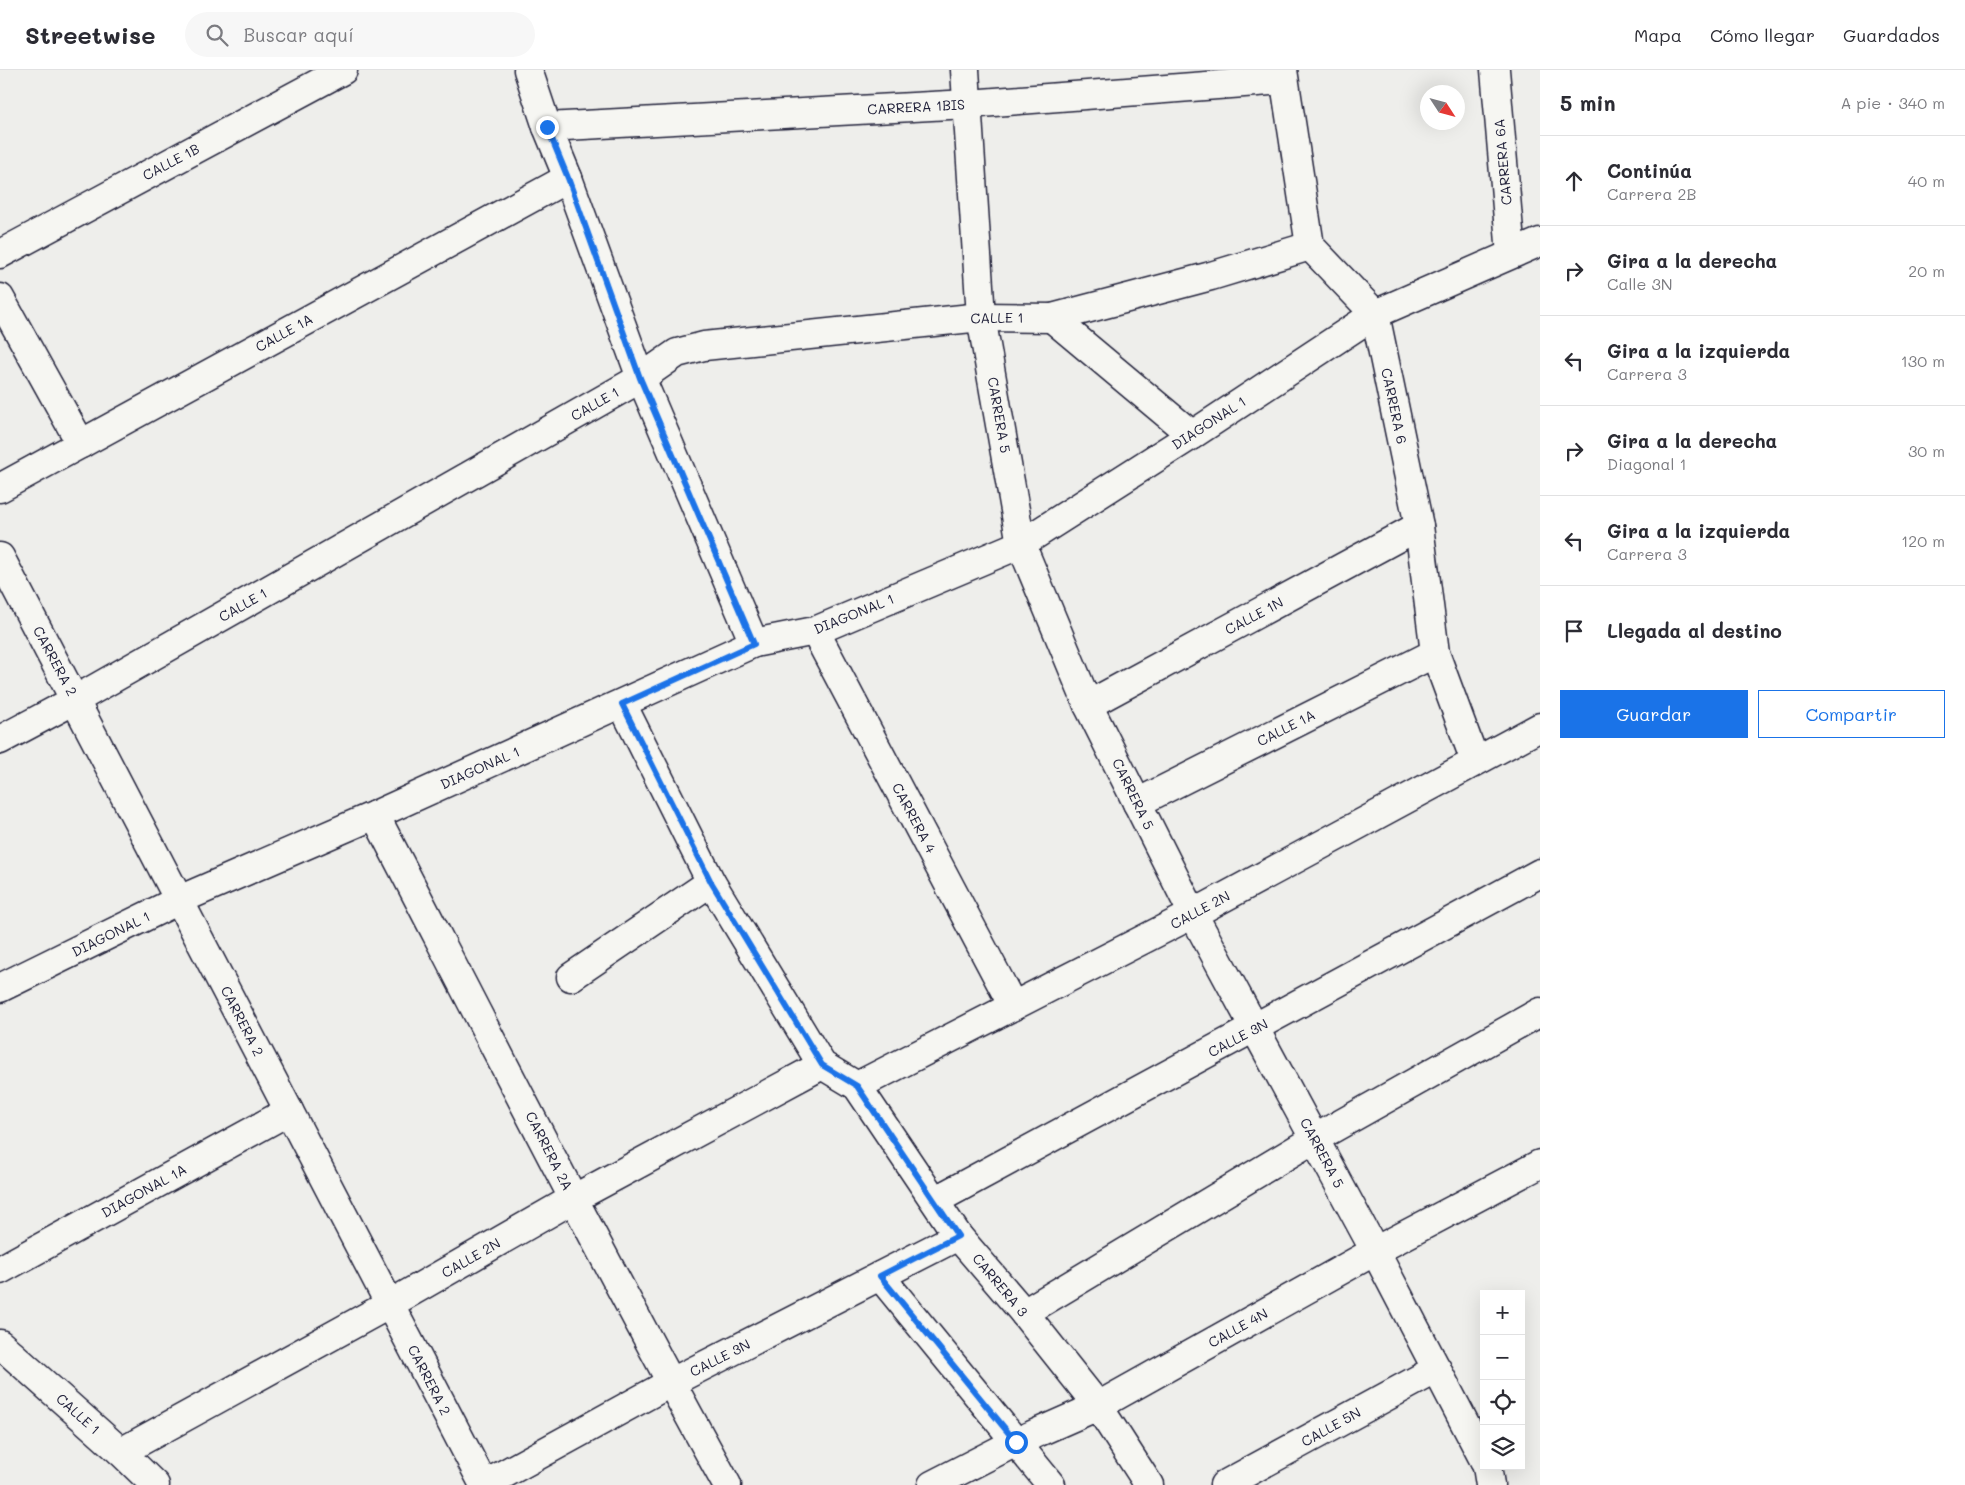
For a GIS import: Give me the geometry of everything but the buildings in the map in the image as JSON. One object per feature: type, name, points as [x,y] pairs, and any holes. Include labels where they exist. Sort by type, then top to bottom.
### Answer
[{"type":"street","name":"CALLE 1B","points":[[0,254],[343,70]]},
{"type":"street","points":[[528,70],[547,127],[568,178],[640,378],[754,644]]},
{"type":"street","name":"CARRERA 5","points":[[965,70],[982,317],[1022,544],[1088,705],[1137,803],[1193,914],[1375,1251],[1480,1452]]},
{"type":"street","name":"CARRERA 6A","points":[[1494,70],[1511,254]]},
{"type":"street","points":[[1284,75],[1310,246],[1375,314]]},
{"type":"street","name":"CARRERA 1BIS","points":[[547,127],[968,104],[1284,75]]},
{"type":"street","name":"CALLE 1A","points":[[0,488],[568,178]]},
{"type":"street","name":"DIAGONAL 1","points":[[0,988],[179,900],[375,815],[754,644],[815,631],[1022,544],[1375,314],[1540,242]]},
{"type":"street","name":"CALLE 1","points":[[0,740],[75,700],[640,378],[677,352],[704,346],[982,317],[1052,318],[1211,276],[1310,246]]},
{"type":"street","points":[[0,298],[80,444]]},
{"type":"street","name":"CARRERA 6","points":[[1375,314],[1419,526],[1435,652],[1475,761]]},
{"type":"street","points":[[1052,318],[1192,435]]},
{"type":"street","name":"CALLE 1N","points":[[1088,705],[1419,526]]},
{"type":"street","name":"CARRERA 2","points":[[0,557],[484,1485]]},
{"type":"street","name":"CARRERA 4","points":[[815,631],[1013,1006]]},
{"type":"street","name":"CALLE 1A","points":[[1137,803],[1435,652]]},
{"type":"street","name":"CARRERA 3","points":[[622,704],[711,882],[822,1065],[857,1086],[936,1200],[958,1236],[1024,1313],[1098,1406],[1150,1485]]},
{"type":"street","name":"CALLE 2N","points":[[857,1086],[1193,914],[1540,727]]},
{"type":"street","name":"CARRERA 2A","points":[[375,815],[573,1199],[726,1485]]},
{"type":"street","name":"CALLE 3N","points":[[936,1200],[1540,874]]},
{"type":"street","points":[[571,977],[711,882]]},
{"type":"street","points":[[1024,1313],[1314,1139],[1540,1012]]},
{"type":"street","name":"CALLE 2N","points":[[121,1452],[390,1304],[573,1199],[822,1065]]},
{"type":"street","name":"DIAGONAL 1A","points":[[0,1270],[288,1111]]},
{"type":"street","name":"CALLE 4N","points":[[932,1485],[1016,1442],[1098,1406],[1375,1251],[1540,1164]]},
{"type":"street","name":"CALLE 3N","points":[[484,1485],[670,1383],[958,1236]]},
{"type":"street","points":[[880,1276],[1051,1485]]},
{"type":"street","name":"CALLE 1","points":[[0,1344],[121,1452],[155,1485]]},
{"type":"street","name":"CALLE 5N","points":[[1224,1485],[1437,1369]]},
{"type":"street","points":[[1488,1470],[1490,1485]]},
{"type":"route","points":[[547,127],[568,178],[640,378],[754,644],[622,704],[711,882],[822,1065],[857,1086],[936,1200],[958,1236],[880,1276],[1016,1442]]}]
